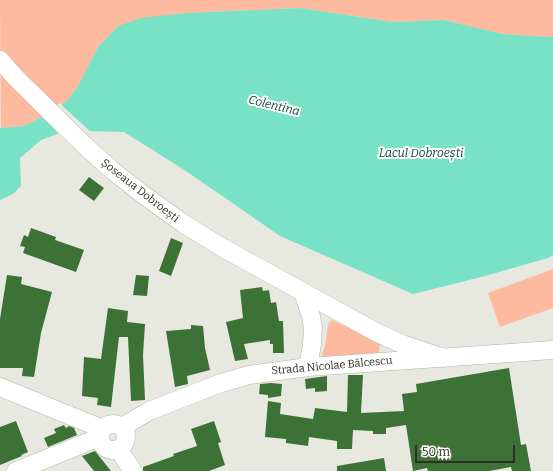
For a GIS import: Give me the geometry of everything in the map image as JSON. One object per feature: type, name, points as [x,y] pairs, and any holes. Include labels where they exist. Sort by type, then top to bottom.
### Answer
[{"type":"street","name":"Șoseaua Dobroești","points":[[0,60],[73,135],[113,171],[184,224],[223,248],[388,337],[421,352],[444,358]]},
{"type":"street","points":[[303,292],[312,316],[313,328],[308,367]]},
{"type":"street","name":"Strada Nicolae Bălcescu","points":[[122,427],[149,411],[234,379],[264,372],[308,367],[553,350]]},
{"type":"street","points":[[0,387],[17,393],[101,433]]},
{"type":"street","points":[[0,399],[17,393]]},
{"type":"street","points":[[16,471],[101,433],[110,424],[122,427],[126,439],[118,449],[114,450],[106,448],[102,444],[101,433]]},
{"type":"street","points":[[118,449],[133,471]]},
{"type":"shaded area","points":[[0,0],[553,0],[553,36],[503,34],[444,20],[393,22],[300,8],[186,13],[118,26],[98,47],[78,86],[67,101],[42,117],[24,126],[1,128]]},
{"type":"shaded area","points":[[553,269],[553,308],[500,327],[488,293]]},
{"type":"shaded area","points":[[332,320],[377,341],[380,344],[379,352],[377,354],[323,358],[322,355],[325,346],[328,324]]},
{"type":"water","name":"Lacul Dobroești","points":[[300,8],[393,22],[444,20],[503,34],[553,36],[553,255],[548,258],[485,276],[413,294],[280,236],[186,171],[124,132],[86,131],[57,134],[41,140],[20,158],[21,186],[13,194],[0,200],[0,128],[24,126],[42,117],[67,101],[78,86],[98,47],[118,26],[141,18],[186,13]]},
{"type":"pier","points":[[60,103],[93,134],[61,136],[41,116]]},
{"type":"building","points":[[89,177],[104,188],[94,201],[79,190]]},
{"type":"building","points":[[31,228],[56,237],[55,240],[84,250],[76,272],[23,253],[25,247],[20,246],[24,235],[28,237]]},
{"type":"building","points":[[171,238],[183,243],[171,276],[159,271]]},
{"type":"building","points":[[7,275],[22,277],[21,284],[52,292],[41,333],[34,377],[22,376],[23,368],[0,368],[0,319]]},
{"type":"building","points":[[136,275],[149,276],[147,296],[133,295]]},
{"type":"building","points":[[262,287],[263,291],[269,290],[271,303],[276,302],[279,321],[283,321],[284,353],[273,353],[273,344],[270,344],[270,340],[244,344],[248,359],[235,361],[226,322],[243,318],[240,290]]},
{"type":"building","points":[[108,308],[128,311],[127,322],[145,324],[143,355],[145,400],[131,401],[128,337],[119,337],[111,407],[97,405],[98,398],[82,396],[84,357],[101,359]]},
{"type":"building","points":[[191,325],[203,326],[205,348],[210,370],[187,376],[188,384],[175,387],[166,331],[191,329]]},
{"type":"building","points":[[509,368],[521,445],[526,444],[531,471],[512,471],[511,467],[489,471],[428,471],[427,468],[413,471],[406,425],[386,428],[386,434],[373,434],[373,431],[353,430],[352,449],[337,449],[337,441],[309,437],[308,446],[286,443],[286,439],[265,437],[268,401],[281,403],[280,414],[313,419],[315,408],[347,412],[348,375],[363,375],[361,413],[404,411],[402,394],[417,392],[416,384]]},
{"type":"building","points":[[327,376],[327,391],[315,392],[315,388],[306,389],[305,379]]},
{"type":"building","points":[[260,384],[282,384],[281,396],[268,398],[268,395],[259,394]]},
{"type":"building","points":[[16,421],[28,452],[0,465],[0,427]]},
{"type":"building","points":[[214,421],[221,442],[218,443],[225,465],[209,471],[143,471],[143,467],[174,456],[173,454],[197,446],[191,429]]},
{"type":"building","points":[[64,425],[66,428],[69,426],[74,428],[77,435],[48,447],[44,438],[56,433],[54,429]]},
{"type":"building","points":[[95,451],[111,471],[94,471],[82,456]]},
{"type":"building","points":[[384,458],[386,471],[337,471],[337,466]]},
{"type":"water label","name":"Colentina","points":[[274,106]]}]
